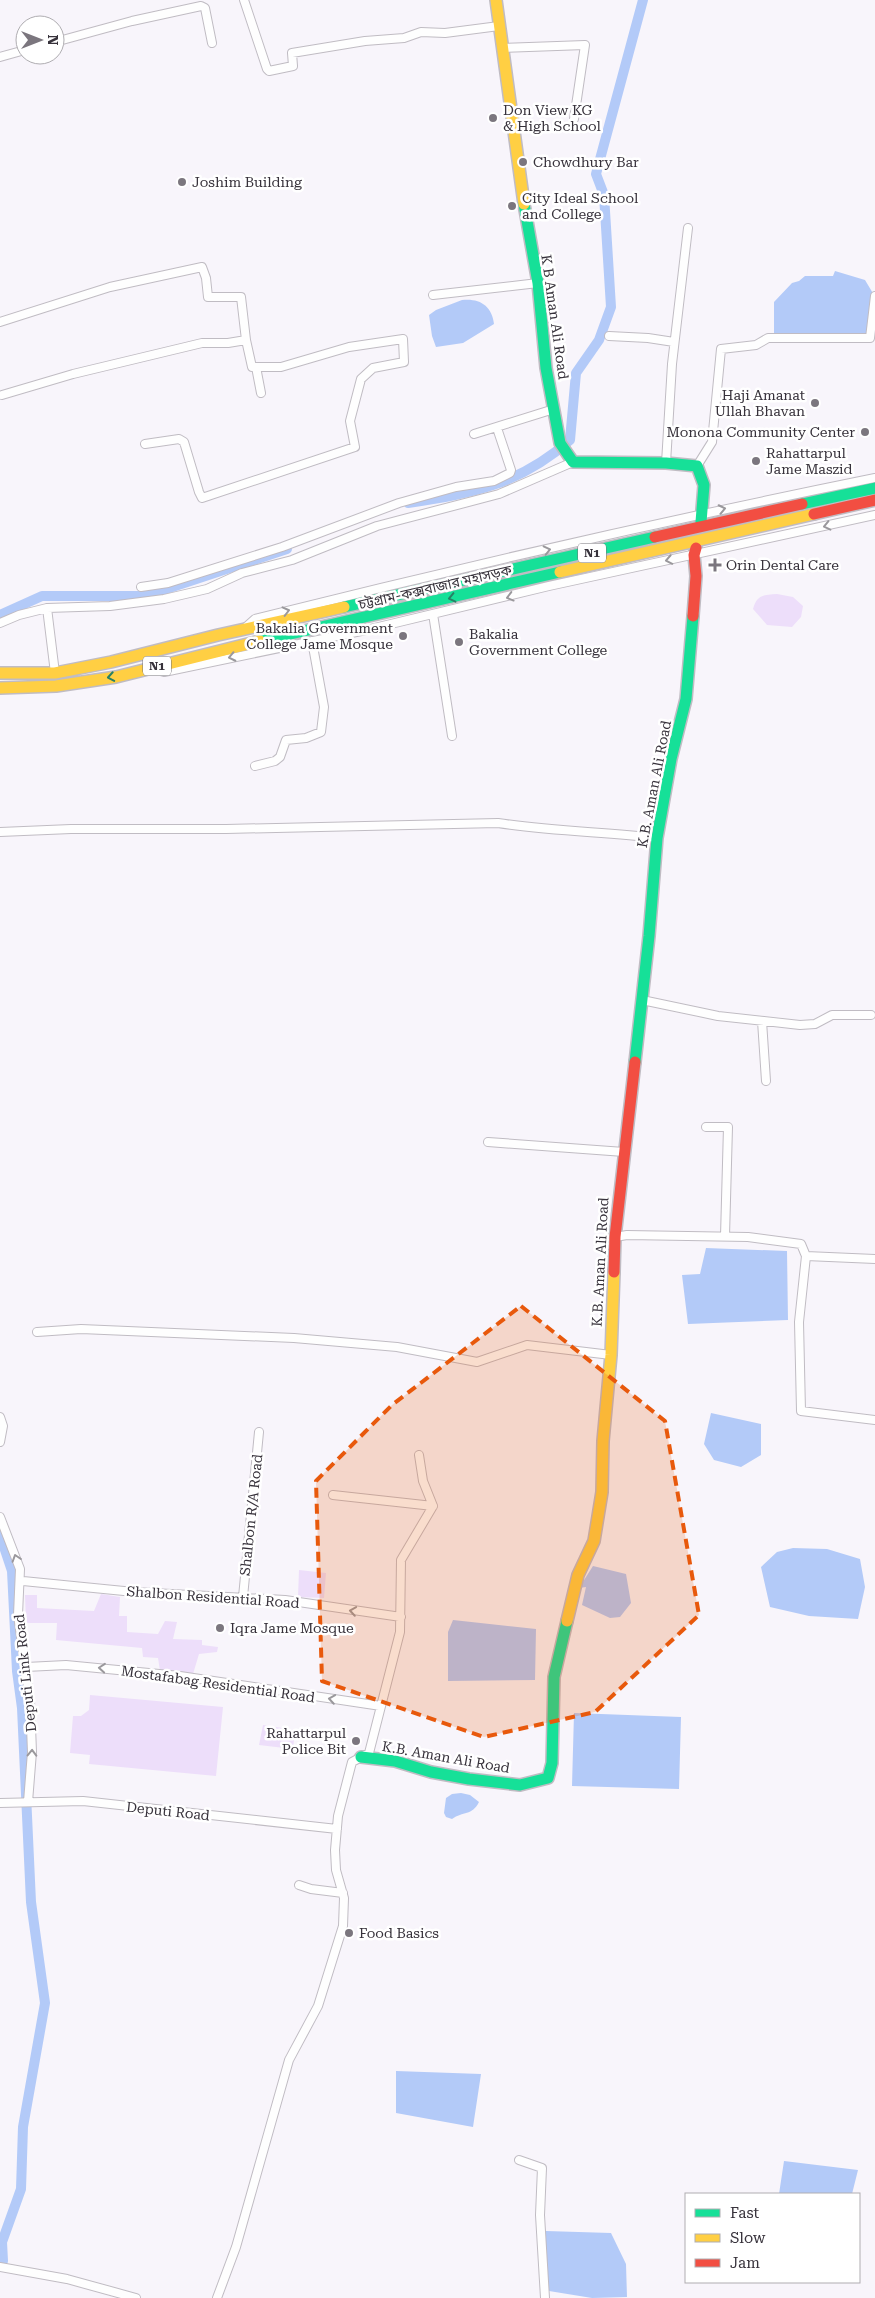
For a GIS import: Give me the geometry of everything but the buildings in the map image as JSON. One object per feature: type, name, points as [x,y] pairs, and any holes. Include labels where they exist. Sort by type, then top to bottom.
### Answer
[{"type":"main road","name":"K B Aman Ali Road","points":[[496,0],[527,228],[538,283],[546,368],[560,443],[570,458]]},
{"type":"main road","points":[[570,458],[697,466],[704,485],[702,518]]},
{"type":"main road","name":"চট্টগ্রাম-কক্সবাজার মহাসড়ক","points":[[0,673],[55,673],[875,488]]},
{"type":"main road","name":"চট্টগ্রাম-কক্সবাজার মহাসড়ক","points":[[0,688],[56,686],[116,677],[150,667],[875,500]]},
{"type":"main road","name":"K.B. Aman Ali Road","points":[[361,1757],[395,1761],[430,1772],[469,1779],[520,1785],[548,1778],[552,1763],[554,1677],[578,1575],[594,1541],[602,1492],[603,1441],[610,1355],[614,1237],[650,936],[657,838],[671,759],[686,699],[696,576],[695,552]]},
{"type":"main road","points":[[141,654],[150,667]]},
{"type":"street","points":[[244,0],[264,61],[270,71],[293,66],[292,53],[366,40],[404,38],[421,32],[446,33],[499,26]]},
{"type":"street","points":[[65,39],[132,21],[201,6],[205,8],[212,43]]},
{"type":"street","points":[[502,48],[585,45],[574,119]]},
{"type":"street","points":[[0,56],[15,52]]},
{"type":"street","points":[[666,463],[674,342],[688,228]]},
{"type":"street","points":[[0,322],[110,287],[202,267],[206,278],[208,297],[241,297],[246,340],[252,367],[281,367],[349,347],[403,339],[404,362],[373,368],[361,379],[350,421],[355,447],[202,498],[184,442],[178,439],[145,444]]},
{"type":"street","points":[[432,295],[538,283]]},
{"type":"street","points":[[697,466],[712,442],[721,348],[756,345],[768,338],[870,338],[875,296]]},
{"type":"street","points":[[609,336],[648,338],[674,342]]},
{"type":"street","points":[[2,395],[73,374],[202,343],[228,343],[246,340]]},
{"type":"street","points":[[256,367],[261,393]]},
{"type":"street","points":[[474,434],[554,409]]},
{"type":"street","points":[[140,587],[168,583],[282,547],[399,503],[456,487],[494,481],[510,473],[511,470],[497,428]]},
{"type":"street","points":[[0,623],[19,615],[47,608],[110,606],[164,599],[207,589],[242,573],[292,560],[377,526],[499,494],[570,458]]},
{"type":"street","points":[[243,630],[256,619],[875,478]]},
{"type":"street","points":[[150,667],[164,672],[366,630],[695,552],[875,515]]},
{"type":"street","points":[[47,608],[55,673]]},
{"type":"street","points":[[432,614],[452,736]]},
{"type":"street","points":[[255,766],[275,761],[280,757],[286,740],[306,738],[321,732],[324,707],[312,641]]},
{"type":"street","points":[[0,832],[71,829],[226,829],[498,823],[542,830],[612,832],[657,838]]},
{"type":"street","points":[[642,1000],[711,1015],[762,1021],[815,1024],[832,1015],[871,1015]]},
{"type":"street","points":[[762,1021],[766,1082]]},
{"type":"street","points":[[706,1127],[728,1127],[725,1236]]},
{"type":"street","points":[[488,1142],[624,1152]]},
{"type":"street","points":[[614,1237],[627,1235],[725,1236],[801,1244],[806,1256],[799,1322],[800,1411],[875,1420]]},
{"type":"street","points":[[806,1256],[875,1259]]},
{"type":"street","points":[[37,1332],[81,1330],[294,1338],[397,1347],[477,1362],[527,1344],[610,1355]]},
{"type":"street","points":[[0,1417],[3,1426],[0,1442]]},
{"type":"street","name":"Shalbon R/A Road","points":[[243,1597],[259,1432]]},
{"type":"street","points":[[419,1455],[422,1480],[433,1506]]},
{"type":"street","points":[[333,1495],[433,1506]]},
{"type":"street","points":[[217,2298],[236,2248],[288,2060],[312,2021],[326,1983],[343,1926],[343,1893],[336,1870],[336,1829],[347,1777],[352,1762],[369,1753],[402,1617],[400,1581],[402,1560],[433,1506]]},
{"type":"street","name":"Deputi Link Road","points":[[0,1517],[20,1569],[18,1615],[30,1701],[32,1752],[28,1802]]},
{"type":"street","name":"Shalbon Residential Road","points":[[23,1581],[134,1592],[285,1600],[402,1617]]},
{"type":"street","name":"Mostafabag Residential Road","points":[[26,1667],[84,1667],[180,1676],[380,1706]]},
{"type":"street","name":"Deputi Road","points":[[0,1803],[83,1801],[336,1829]]},
{"type":"street","points":[[299,1885],[311,1889],[343,1893]]},
{"type":"street","points":[[518,2160],[542,2168],[540,2215],[545,2298]]},
{"type":"street","points":[[0,2267],[67,2279],[136,2298]]},
{"type":"highlighted area","points":[[521,1306],[665,1421],[699,1615],[595,1712],[484,1737],[322,1681],[316,1481],[392,1405]]},
{"type":"shaded area","points":[[777,594],[793,597],[803,606],[801,617],[792,627],[767,625],[753,609],[759,598]]},
{"type":"shaded area","points":[[299,1570],[326,1573],[324,1598],[298,1597]]},
{"type":"shaded area","points":[[101,1594],[120,1597],[119,1616],[127,1616],[127,1632],[158,1634],[165,1621],[177,1622],[173,1639],[202,1640],[202,1645],[218,1647],[217,1652],[199,1654],[193,1674],[160,1671],[158,1658],[143,1657],[142,1648],[56,1640],[57,1623],[26,1623],[25,1595],[37,1595],[37,1608],[94,1611]]},
{"type":"shaded area","points":[[90,1695],[223,1707],[216,1776],[89,1764],[90,1755],[70,1753],[73,1716],[81,1716],[89,1710]]},
{"type":"shaded area","points":[[263,1725],[295,1730],[293,1749],[259,1745]]},
{"type":"water","points":[[835,271],[865,280],[874,295],[868,334],[774,333],[774,302],[792,283],[799,281],[805,276],[833,276]]},
{"type":"water","points":[[462,300],[474,300],[484,304],[491,312],[494,324],[463,343],[436,347],[432,336],[429,315],[436,310]]},
{"type":"water","points":[[706,1248],[787,1251],[788,1320],[688,1324],[682,1275],[700,1274]]},
{"type":"water","points":[[711,1413],[761,1424],[761,1455],[741,1467],[714,1460],[704,1444]]},
{"type":"water","points":[[793,1548],[827,1549],[860,1559],[865,1587],[858,1619],[809,1616],[770,1607],[761,1567],[777,1552]]},
{"type":"water","points":[[593,1566],[626,1574],[631,1603],[620,1617],[610,1618],[582,1605],[586,1587],[579,1588]]},
{"type":"water","points":[[453,1620],[536,1629],[535,1680],[448,1681],[448,1632]]},
{"type":"water","points":[[574,1713],[681,1717],[679,1789],[572,1786]]},
{"type":"water","points":[[452,1794],[470,1795],[479,1802],[470,1811],[452,1819],[446,1817],[444,1813],[446,1798]]},
{"type":"water","points":[[396,2071],[481,2074],[473,2127],[396,2113]]},
{"type":"water","points":[[784,2161],[858,2170],[852,2193],[779,2193]]},
{"type":"water","points":[[546,2231],[611,2233],[626,2264],[627,2297],[592,2298],[549,2291],[545,2270]]},
{"type":"waterway","points":[[408,503],[474,491],[494,485],[532,467],[570,440],[576,373],[599,340],[611,307],[604,195],[596,174],[643,0]]},
{"type":"waterway","points":[[0,615],[42,596],[145,596],[287,549]]},
{"type":"waterway","points":[[0,1535],[12,1571],[17,1671],[22,1708],[31,1902],[45,2003],[23,2127],[21,2189],[2,2242],[3,2261]]},
{"type":"traffic: fast","points":[[524,204],[538,283],[546,368],[560,443],[573,462],[666,463],[697,466],[704,485],[701,522]]},
{"type":"traffic: fast","points":[[802,504],[875,488]]},
{"type":"traffic: fast","points":[[344,607],[655,537]]},
{"type":"traffic: fast","points":[[260,641],[560,572]]},
{"type":"traffic: fast","points":[[635,1062],[649,936],[657,838],[671,759],[686,699],[693,616]]},
{"type":"traffic: fast","points":[[361,1757],[395,1761],[431,1772],[469,1779],[520,1785],[548,1778],[552,1763],[554,1677],[567,1621]]},
{"type":"traffic: slow","points":[[496,0],[524,204]]},
{"type":"traffic: slow","points":[[560,572],[814,514]]},
{"type":"traffic: slow","points":[[0,673],[55,673],[111,662],[218,635],[344,607]]},
{"type":"traffic: slow","points":[[0,688],[56,686],[116,677],[260,641]]},
{"type":"traffic: slow","points":[[567,1621],[578,1575],[594,1541],[602,1492],[603,1441],[611,1355],[614,1272]]},
{"type":"traffic: jam","points":[[814,514],[875,500]]},
{"type":"traffic: jam","points":[[655,537],[802,504]]},
{"type":"traffic: jam","points":[[693,616],[696,576],[694,555],[696,548]]},
{"type":"traffic: jam","points":[[614,1272],[615,1237],[635,1062]]},
{"type":"place","name":"Don View KG & High School","points":[[493,118]]},
{"type":"place","name":"Chowdhury Bar","points":[[523,162]]},
{"type":"place","name":"Joshim Building","points":[[182,182]]},
{"type":"place","name":"City Ideal School and College","points":[[512,206]]},
{"type":"place","name":"Haji Amanat Ullah Bhavan","points":[[815,403]]},
{"type":"place","name":"Monona Community Center","points":[[865,432]]},
{"type":"place","name":"Rahattarpul Jame Maszid","points":[[756,461]]},
{"type":"place","name":"Orin Dental Care","points":[[715,565]]},
{"type":"place","name":"Bakalia Government College Jame Mosque","points":[[403,636]]},
{"type":"place","name":"Bakalia Government College","points":[[459,642]]},
{"type":"place","name":"Iqra Jame Mosque","points":[[220,1628]]},
{"type":"place","name":"Rahattarpul Police Bit","points":[[356,1741]]},
{"type":"place","name":"Food Basics","points":[[349,1933]]}]
